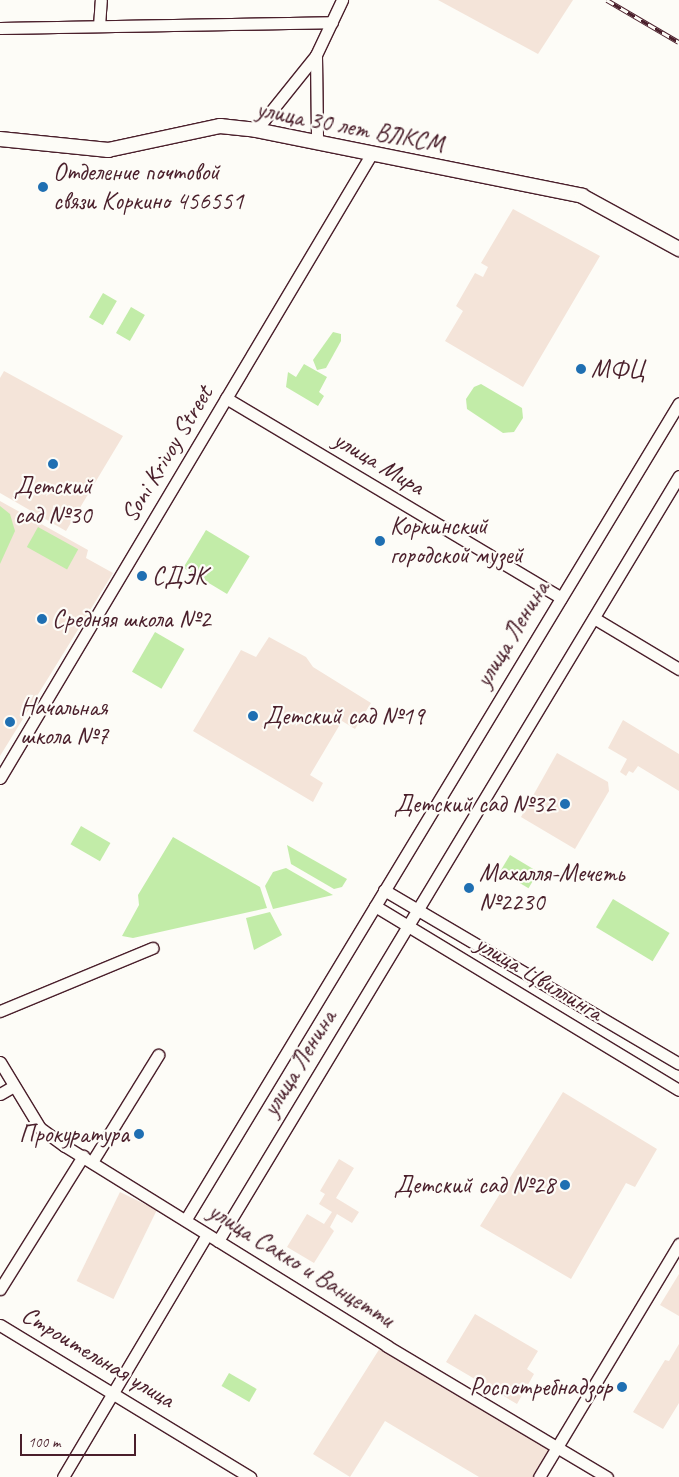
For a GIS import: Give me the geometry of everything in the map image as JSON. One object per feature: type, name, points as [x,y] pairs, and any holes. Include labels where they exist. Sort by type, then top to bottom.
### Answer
[{"type":"main road","name":"улица 30 лет ВЛКСМ","points":[[0,139],[102,150],[220,126],[256,130],[582,196],[679,249]]},
{"type":"street","points":[[100,0],[100,26]]},
{"type":"street","points":[[256,130],[316,55],[342,0]]},
{"type":"street","points":[[0,28],[332,22]]},
{"type":"street","points":[[316,55],[317,141]]},
{"type":"street","name":"Soni Krivoy Street","points":[[0,778],[372,153]]},
{"type":"street","name":"улица Мира","points":[[226,398],[561,598]]},
{"type":"street","name":"улица Ленина","points":[[186,1219],[679,402]]},
{"type":"street","name":"улица Ленина","points":[[218,1240],[679,476]]},
{"type":"street","points":[[594,618],[679,669]]},
{"type":"street","points":[[384,890],[419,909]]},
{"type":"street","name":"улица Цвиллинга","points":[[375,906],[679,1090]]},
{"type":"street","name":"улица Цвиллинга","points":[[419,909],[679,1064]]},
{"type":"street","points":[[0,1011],[152,948]]},
{"type":"street","points":[[0,1288],[158,1055]]},
{"type":"street","name":"улица Сакко и Ванцетти","points":[[0,1062],[12,1087],[40,1128],[207,1234],[607,1477]]},
{"type":"street","points":[[0,1094],[12,1087]]},
{"type":"street","points":[[63,1477],[112,1390],[207,1234]]},
{"type":"street","points":[[539,1477],[679,1244]]},
{"type":"street","name":"Строительная улица","points":[[0,1325],[112,1390],[250,1477]]},
{"type":"shaded area","points":[[438,0],[573,0],[538,54]]},
{"type":"shaded area","points":[[513,209],[600,256],[523,387],[445,341],[463,311],[456,306],[475,273],[483,277],[488,267],[481,263]]},
{"type":"shaded area","name":"Детский сад №30","points":[[4,371],[123,436],[66,531],[0,493],[0,378]]},
{"type":"shaded area","name":"Средняя школа №2","points":[[0,501],[88,550],[86,558],[113,573],[0,756]]},
{"type":"shaded area","name":"Детский сад №19","points":[[269,637],[306,657],[313,667],[371,703],[355,729],[342,721],[310,775],[323,783],[313,802],[193,731],[241,650],[256,657]]},
{"type":"shaded area","points":[[623,720],[679,754],[679,791],[638,766],[633,773],[629,771],[626,776],[620,772],[627,759],[608,748]]},
{"type":"shaded area","name":"Детский сад №32","points":[[557,753],[608,782],[609,791],[575,849],[521,817]]},
{"type":"shaded area","name":"Детский сад №28","points":[[563,1092],[657,1149],[635,1187],[626,1183],[571,1279],[480,1226]]},
{"type":"shaded area","points":[[339,1159],[354,1168],[336,1198],[359,1212],[352,1223],[337,1214],[330,1227],[334,1231],[314,1263],[287,1247],[307,1214],[324,1224],[332,1212],[319,1204],[325,1194],[320,1191]]},
{"type":"shaded area","points":[[120,1192],[157,1210],[113,1299],[77,1281]]},
{"type":"shaded area","points":[[679,1274],[679,1316],[660,1305]]},
{"type":"shaded area","points":[[475,1314],[538,1351],[527,1369],[534,1374],[517,1404],[446,1362]]},
{"type":"shaded area","points":[[679,1344],[679,1403],[663,1429],[633,1412],[665,1360],[669,1361]]},
{"type":"shaded area","points":[[380,1348],[549,1450],[533,1477],[479,1477],[385,1421],[350,1477],[313,1454]]},
{"type":"green space","points":[[103,293],[117,301],[103,325],[89,317]]},
{"type":"green space","points":[[131,307],[145,315],[130,341],[116,333]]},
{"type":"green space","points":[[333,332],[341,334],[341,341],[326,368],[317,370],[313,360]]},
{"type":"green space","points":[[304,364],[327,377],[319,392],[324,396],[318,406],[286,387],[288,372],[296,377]]},
{"type":"green space","points":[[481,384],[522,408],[523,418],[514,432],[503,433],[467,409],[466,399],[474,387]]},
{"type":"green space","points":[[0,506],[10,514],[15,531],[0,564]]},
{"type":"green space","points":[[38,527],[78,549],[67,569],[27,547]]},
{"type":"green space","points":[[206,530],[250,556],[227,594],[183,568]]},
{"type":"green space","points":[[155,632],[184,649],[161,689],[132,672]]},
{"type":"green space","points":[[81,826],[110,843],[100,861],[70,844]]},
{"type":"green space","points":[[173,837],[260,887],[267,908],[133,938],[122,936],[139,905],[138,895]]},
{"type":"green space","points":[[287,845],[347,879],[342,887],[334,889],[291,864]]},
{"type":"green space","points":[[510,855],[538,872],[529,888],[500,871]]},
{"type":"green space","points":[[286,868],[333,895],[273,909],[265,886],[273,872]]},
{"type":"green space","points":[[613,899],[670,933],[653,961],[596,927]]},
{"type":"green space","points":[[270,912],[282,935],[254,950],[246,918]]},
{"type":"green space","points":[[229,1373],[257,1389],[249,1402],[222,1386]]},
{"type":"railway","points":[[607,0],[679,42]]},
{"type":"place","name":"Отделение почтовой связи Коркино 456551","points":[[43,187]]},
{"type":"place","name":"МФЦ","points":[[581,369]]},
{"type":"place","name":"Детский сад №30","points":[[53,464]]},
{"type":"place","name":"Коркинский городской музей","points":[[380,541]]},
{"type":"place","name":"СДЭК","points":[[142,576]]},
{"type":"place","name":"Средняя школа №2","points":[[42,619]]},
{"type":"place","name":"Детский сад №19","points":[[253,716]]},
{"type":"place","name":"Начальная школа №7","points":[[10,722]]},
{"type":"place","name":"Детский сад №32","points":[[565,804]]},
{"type":"place","name":"Махалля-Мечеть №2230","points":[[469,888]]},
{"type":"place","name":"Прокуратура","points":[[139,1134]]},
{"type":"place","name":"Детский сад №28","points":[[565,1185]]},
{"type":"place","name":"Роспотребнадзор","points":[[622,1387]]}]
